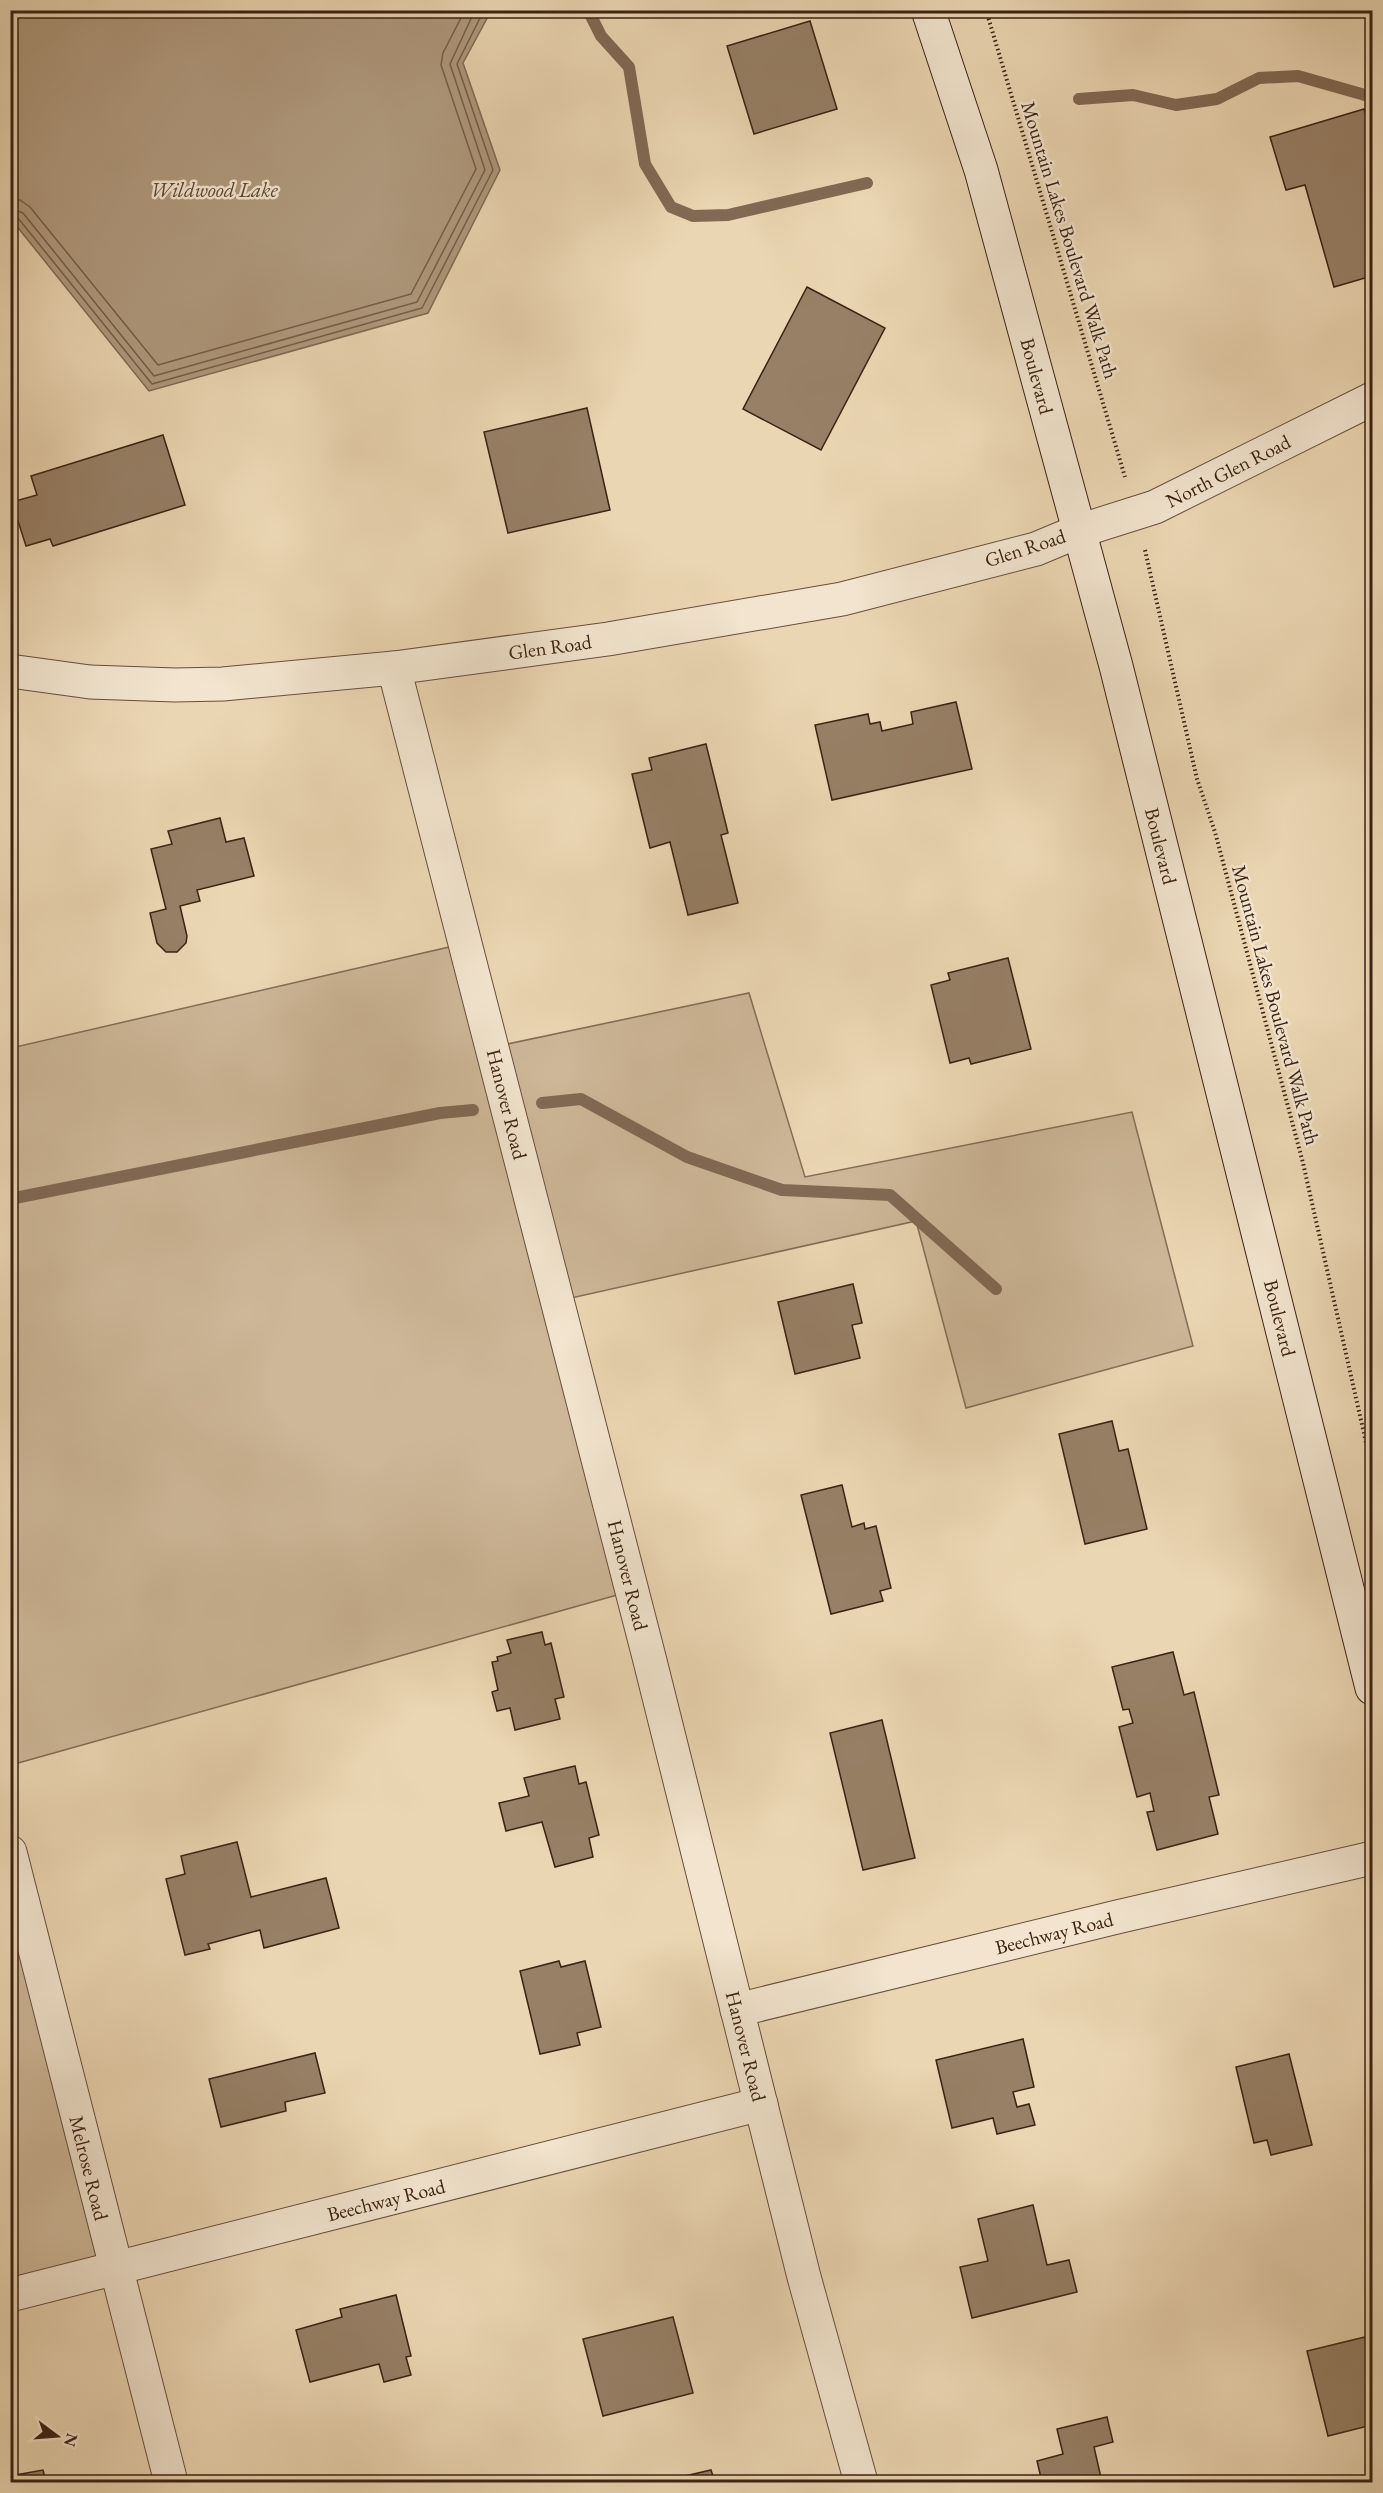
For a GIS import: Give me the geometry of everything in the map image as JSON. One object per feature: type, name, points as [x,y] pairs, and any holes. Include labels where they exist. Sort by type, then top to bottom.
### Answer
[{"type":"street","name":"Boulevard","points":[[928,10],[981,170],[1116,666],[1372,1688]]},
{"type":"street","name":"North Glen Road","points":[[1079,531],[1155,507],[1372,399]]},
{"type":"street","name":"Glen Road","points":[[10,671],[90,682],[176,685],[223,684],[394,668],[608,639],[842,599],[1036,549],[1079,531]]},
{"type":"street","name":"Hanover Road","points":[[394,668],[804,2277],[861,2482]]},
{"type":"street","name":"Melrose Road","points":[[10,1852],[171,2482]]},
{"type":"street","name":"Beechway Road","points":[[737,2010],[1117,1917],[1372,1858]]},
{"type":"street","name":"Beechway Road","points":[[10,2295],[761,2104]]},
{"type":"path","name":"Mountain Lakes Boulevard Walk Path","points":[[986,10],[1125,478]]},
{"type":"path","name":"Mountain Lakes Boulevard Walk Path","points":[[1145,549],[1197,779],[1215,832],[1303,1163],[1372,1469]]},
{"type":"shaded area","points":[[471,942],[498,1046],[749,993],[805,1177],[1132,1112],[1193,1346],[966,1408],[916,1221],[562,1300],[635,1590],[11,1765],[11,1048]]},
{"type":"shaded area","points":[[10,1854],[108,2268],[10,2292]]},
{"type":"water","name":"Wildwood Lake","points":[[11,10],[491,11],[463,63],[500,170],[428,313],[149,391],[11,219]]},
{"type":"building","points":[[810,21],[837,109],[754,134],[727,46]]},
{"type":"building","points":[[1364,109],[1368,122],[1372,121],[1372,276],[1334,287],[1305,185],[1286,190],[1270,137]]},
{"type":"building","points":[[807,287],[885,328],[821,450],[743,409]]},
{"type":"building","points":[[587,408],[610,510],[508,533],[484,432]]},
{"type":"building","points":[[163,435],[185,505],[53,546],[50,539],[26,546],[12,502],[37,495],[31,476]]},
{"type":"building","points":[[956,702],[972,769],[832,800],[815,725],[868,714],[870,724],[880,722],[882,731],[913,724],[911,712]]},
{"type":"building","points":[[706,744],[728,833],[721,835],[738,903],[688,915],[670,842],[650,848],[632,774],[652,770],[649,758]]},
{"type":"building","points":[[220,818],[226,842],[244,838],[254,876],[197,890],[200,901],[180,906],[187,936],[186,943],[177,952],[166,952],[157,943],[150,913],[166,909],[151,849],[172,844],[168,831]]},
{"type":"building","points":[[1008,958],[1031,1049],[971,1064],[969,1058],[950,1063],[931,985],[950,980],[948,973]]},
{"type":"building","points":[[853,1284],[862,1323],[852,1325],[860,1358],[795,1374],[778,1302]]},
{"type":"building","points":[[1112,1421],[1119,1451],[1128,1449],[1147,1529],[1085,1544],[1059,1434]]},
{"type":"building","points":[[842,1485],[852,1527],[864,1523],[865,1529],[876,1526],[891,1588],[880,1591],[883,1601],[831,1614],[801,1495]]},
{"type":"building","points":[[542,1632],[545,1645],[551,1643],[564,1697],[555,1699],[560,1719],[515,1730],[510,1708],[497,1711],[492,1692],[498,1690],[492,1662],[498,1661],[497,1657],[511,1653],[507,1640]]},
{"type":"building","points":[[1173,1652],[1184,1695],[1194,1692],[1219,1795],[1209,1797],[1218,1834],[1157,1850],[1147,1812],[1154,1811],[1150,1793],[1137,1797],[1119,1727],[1133,1723],[1129,1709],[1123,1710],[1112,1667]]},
{"type":"building","points":[[882,1720],[915,1858],[863,1870],[830,1733]]},
{"type":"building","points":[[575,1766],[579,1784],[586,1782],[599,1835],[589,1838],[593,1857],[555,1867],[542,1822],[506,1831],[499,1803],[529,1796],[524,1778]]},
{"type":"building","points":[[237,1842],[251,1897],[326,1878],[339,1928],[264,1948],[260,1930],[208,1944],[210,1949],[185,1955],[166,1879],[185,1874],[181,1856]]},
{"type":"building","points":[[559,1961],[561,1967],[585,1961],[601,2027],[577,2033],[580,2045],[540,2054],[520,1971]]},
{"type":"building","points":[[1023,2039],[1034,2087],[1013,2092],[1017,2107],[1029,2104],[1035,2125],[997,2134],[993,2118],[952,2128],[936,2060]]},
{"type":"building","points":[[315,2053],[325,2093],[285,2102],[286,2111],[221,2127],[209,2079]]},
{"type":"building","points":[[1289,2054],[1312,2145],[1271,2155],[1267,2140],[1254,2143],[1236,2067]]},
{"type":"building","points":[[1033,2205],[1047,2265],[1069,2260],[1077,2292],[972,2318],[960,2267],[988,2261],[978,2219]]},
{"type":"building","points":[[396,2295],[411,2356],[406,2357],[411,2375],[384,2382],[379,2364],[310,2382],[296,2330],[342,2317],[340,2309]]},
{"type":"building","points":[[673,2317],[693,2393],[603,2416],[583,2339]]},
{"type":"building","points":[[1365,2337],[1372,2368],[1372,2425],[1328,2436],[1307,2351]]},
{"type":"building","points":[[1107,2417],[1113,2442],[1094,2447],[1102,2482],[1042,2482],[1037,2461],[1063,2454],[1057,2429]]},
{"type":"building","points":[[43,2470],[46,2482],[10,2482],[10,2476]]},
{"type":"building","points":[[711,2470],[715,2482],[659,2482]]},
{"type":"waterway","points":[[588,10],[601,36],[629,67],[645,164],[671,207],[693,216],[728,215],[867,183]]},
{"type":"waterway","points":[[1079,99],[1133,95],[1176,105],[1217,99],[1259,78],[1298,76],[1372,97]]},
{"type":"waterway","points":[[542,1103],[581,1099],[687,1157],[782,1190],[890,1195],[996,1289]]},
{"type":"waterway","points":[[10,1199],[440,1113],[473,1110]]}]
